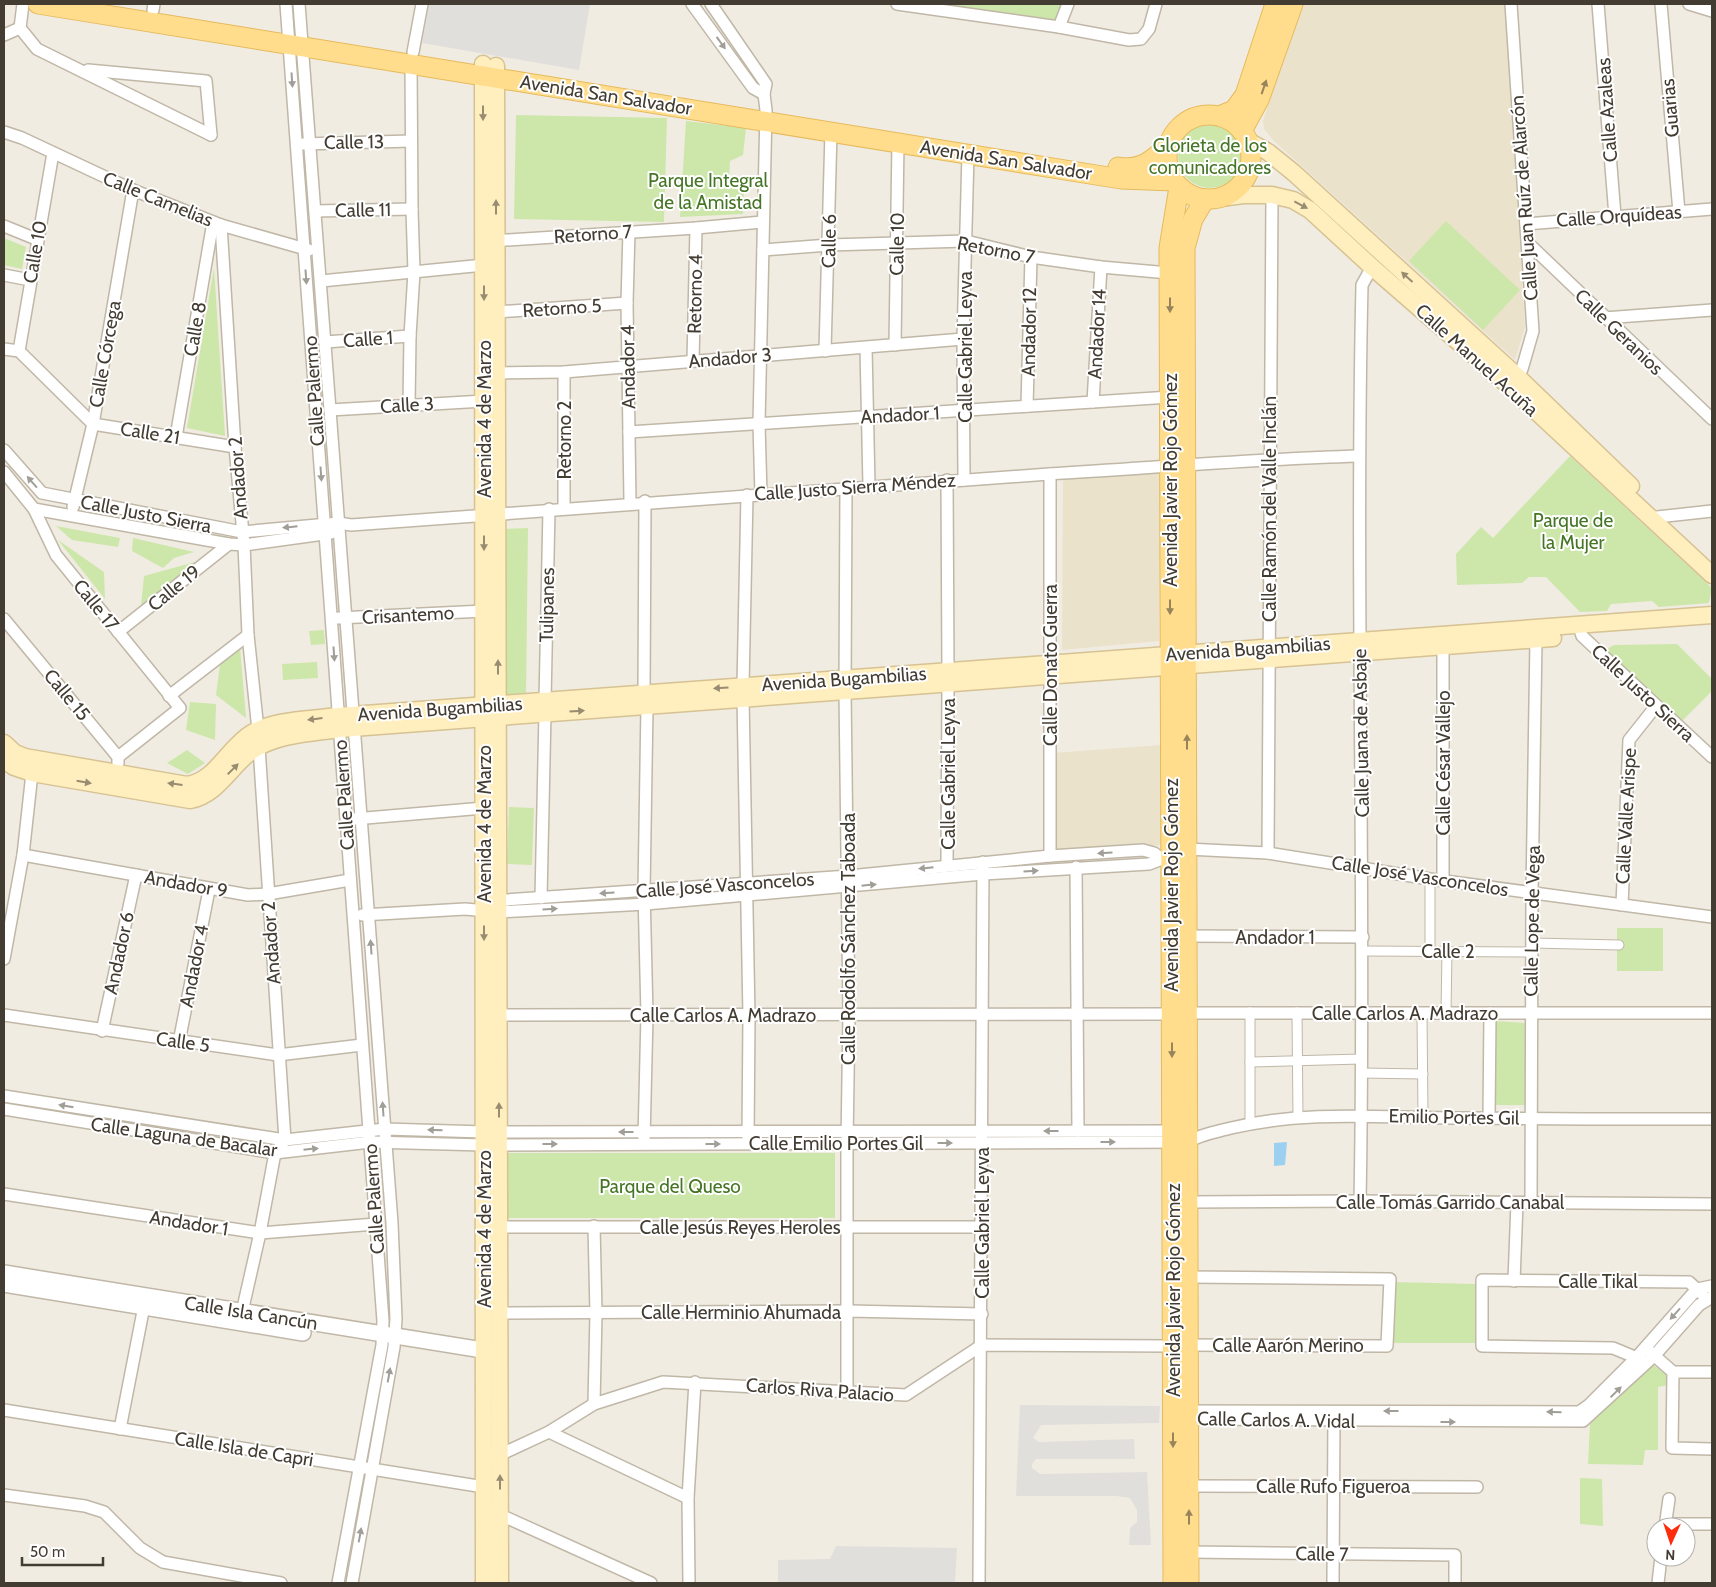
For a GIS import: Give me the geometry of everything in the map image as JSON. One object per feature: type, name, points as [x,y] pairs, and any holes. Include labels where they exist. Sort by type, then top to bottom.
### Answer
[{"type":"main road","name":"Avenida San Salvador","points":[[38,4],[295,39],[489,71],[765,108],[1130,169],[1141,167],[1153,160],[1168,145]]},
{"type":"main road","name":"Avenida San Salvador","points":[[116,4],[154,7],[295,39]]},
{"type":"main road","points":[[1219,116],[1234,110],[1245,96],[1275,4]]},
{"type":"main road","points":[[1245,136],[1293,4]]},
{"type":"main road","name":"Avenida 4 de Marzo","points":[[489,71],[490,241],[497,312],[497,373],[491,514],[484,611],[491,711],[484,808],[491,907]]},
{"type":"main road","name":"Avenida San Salvador","points":[[765,108],[831,132],[1121,178],[1176,184]]},
{"type":"main road","points":[[1206,114],[1219,116],[1232,121],[1245,136],[1252,153],[1250,168],[1244,181],[1233,192],[1212,199],[1196,197],[1176,184],[1167,164],[1168,145],[1174,133],[1188,120],[1206,114]]},
{"type":"main road","name":"Calle Manuel Acuña","points":[[1245,136],[1294,174],[1655,517],[1712,575]]},
{"type":"main road","name":"Avenida Javier Rojo Gómez","points":[[1176,184],[1178,660],[1174,856],[1183,1136],[1180,1345],[1189,1486],[1189,1583]]},
{"type":"main road","name":"Calle Manuel Acuña","points":[[1212,199],[1244,195],[1272,195],[1293,200],[1310,210],[1372,267],[1514,382]]},
{"type":"main road","name":"Avenida Javier Rojo Gómez","points":[[1178,466],[1170,397],[1170,273],[1177,248],[1193,219],[1212,199]]},
{"type":"main road","name":"Avenida 4 de Marzo","points":[[490,241],[484,266],[484,401],[491,514],[492,1512],[500,1583]]},
{"type":"main road","name":"Calle Manuel Acuña","points":[[1655,517],[1712,560]]},
{"type":"main road","name":"Avenida Bugambilias","points":[[1361,646],[1443,646],[1536,640],[1580,631],[1712,615]]},
{"type":"main road","name":"Avenida Bugambilias","points":[[4,760],[14,767],[32,773],[55,770],[118,775],[179,785],[194,784],[208,776],[243,739],[258,730],[272,725],[346,722],[1361,646],[1580,631],[1712,626]]},
{"type":"main road","name":"Avenida Bugambilias","points":[[4,743],[15,753],[55,770],[190,800],[205,795],[251,752],[259,747],[274,740],[346,722]]},
{"type":"main road","name":"Avenida Javier Rojo Gómez","points":[[1174,856],[1187,936],[1180,1014]]},
{"type":"main road","name":"Avenida Javier Rojo Gómez","points":[[1180,1345],[1188,1277],[1188,1202],[1183,1136]]},
{"type":"main road","name":"Avenida 4 de Marzo","points":[[492,1227],[499,1313],[492,1357]]},
{"type":"main road","name":"Avenida Javier Rojo Gómez","points":[[1173,1583],[1183,1414]]},
{"type":"main road","name":"Avenida 4 de Marzo","points":[[484,1583],[492,1512],[484,1487],[492,1457]]},
{"type":"street","points":[[22,4],[20,28],[37,49],[211,135],[206,81],[80,69]]},
{"type":"street","name":"Calle Palermo","points":[[286,4],[295,39],[310,143],[321,281],[346,618],[346,820],[376,1224],[388,1341],[359,1468],[338,1583]]},
{"type":"street","name":"Calle Palermo","points":[[299,4],[295,39],[296,144],[331,619],[361,818],[392,1223],[388,1341],[372,1469],[352,1583]]},
{"type":"street","points":[[409,405],[410,336],[414,272],[411,141],[412,58],[422,4]]},
{"type":"street","points":[[692,4],[754,88],[765,108]]},
{"type":"street","points":[[711,4],[766,84],[759,424],[761,494]]},
{"type":"street","points":[[897,4],[1059,27],[1129,40],[1142,39],[1149,29],[1156,4]]},
{"type":"street","points":[[1059,27],[1068,4]]},
{"type":"street","name":"Calle Juan Ruíz de Alarcón","points":[[1511,4],[1533,331],[1514,382]]},
{"type":"street","name":"Calle Azaleas","points":[[1598,4],[1615,216]]},
{"type":"street","name":"Guarias","points":[[1660,4],[1679,212]]},
{"type":"street","points":[[1689,4],[1712,11]]},
{"type":"street","points":[[4,35],[20,28]]},
{"type":"street","name":"Calle Camelias","points":[[4,132],[133,190],[217,223],[304,249],[318,251]]},
{"type":"street","name":"Calle 6","points":[[825,351],[831,132]]},
{"type":"street","name":"Calle 13","points":[[296,144],[411,141]]},
{"type":"street","name":"Calle 10","points":[[895,345],[898,142]]},
{"type":"street","name":"Calle 10","points":[[19,351],[36,239],[53,153]]},
{"type":"street","name":"Calle Gabriel Leyva","points":[[964,480],[963,339],[968,154]]},
{"type":"street","name":"Calle Córcega","points":[[71,516],[93,424],[133,190]]},
{"type":"street","name":"Calle Ramón del Valle Inclán","points":[[1268,853],[1272,195]]},
{"type":"street","name":"Calle 11","points":[[315,211],[412,209]]},
{"type":"street","name":"Calle Orquídeas","points":[[1526,224],[1712,209]]},
{"type":"street","name":"Retorno 7","points":[[490,241],[762,222]]},
{"type":"street","name":"Calle 8","points":[[176,437],[217,223]]},
{"type":"street","name":"Andador 2","points":[[217,223],[244,545],[248,635],[258,730]]},
{"type":"street","points":[[4,226],[36,239]]},
{"type":"street","name":"Retorno 4","points":[[693,361],[696,228]]},
{"type":"street","name":"Andador 4","points":[[628,231],[627,303],[630,502]]},
{"type":"street","name":"Retorno 7","points":[[763,250],[829,245],[966,241],[1031,257],[1101,267],[1170,273]]},
{"type":"street","name":"Calle Geranios","points":[[1528,243],[1604,318],[1710,414]]},
{"type":"street","name":"Andador 12","points":[[1028,406],[1031,257]]},
{"type":"street","points":[[321,281],[484,266]]},
{"type":"street","name":"Andador 14","points":[[1093,402],[1101,267]]},
{"type":"street","name":"Calle Juana de Asbaje","points":[[1360,1201],[1363,937],[1358,456],[1362,285],[1372,267]]},
{"type":"street","points":[[4,275],[30,280]]},
{"type":"street","name":"Retorno 5","points":[[497,312],[627,303]]},
{"type":"street","points":[[1604,318],[1712,310]]},
{"type":"street","name":"Calle 1","points":[[325,342],[410,336]]},
{"type":"street","name":"Andador 3","points":[[497,373],[564,372],[963,339]]},
{"type":"street","points":[[866,348],[869,486]]},
{"type":"street","points":[[4,349],[19,351],[93,424]]},
{"type":"street","name":"Retorno 2","points":[[564,372],[564,508]]},
{"type":"street","name":"Andador 1","points":[[629,432],[965,412],[1170,397]]},
{"type":"street","name":"Calle 3","points":[[330,410],[484,401]]},
{"type":"street","name":"Calle 21","points":[[93,424],[235,447]]},
{"type":"street","name":"Calle Justo Sierra","points":[[4,450],[42,494],[242,532],[325,529]]},
{"type":"street","name":"Calle Justo Sierra Méndez","points":[[339,527],[630,502],[1269,459],[1358,456]]},
{"type":"street","points":[[4,472],[34,509]]},
{"type":"street","name":"Calle Donato Guerra","points":[[1050,474],[1050,856]]},
{"type":"street","name":"Calle Gabriel Leyva","points":[[947,480],[947,865]]},
{"type":"street","name":"Calle Rodolfo Sánchez Taboada","points":[[846,488],[845,685],[849,881],[848,1391]]},
{"type":"street","points":[[747,495],[743,692],[748,881],[748,1144]]},
{"type":"street","points":[[644,1144],[647,1015],[646,904],[644,891],[645,502]]},
{"type":"street","name":"Calle Justo Sierra","points":[[34,509],[229,544],[244,545],[339,527]]},
{"type":"street","name":"Calle 17","points":[[34,509],[56,555],[168,696],[180,708],[118,757]]},
{"type":"street","name":"Tulipanes","points":[[542,898],[549,509]]},
{"type":"street","points":[[1655,517],[1712,511]]},
{"type":"street","name":"Calle 19","points":[[118,632],[229,544]]},
{"type":"street","name":"Crisantemo","points":[[331,619],[484,611]]},
{"type":"street","name":"Calle 15","points":[[4,619],[118,757]]},
{"type":"street","name":"Calle Justo Sierra","points":[[1580,631],[1656,706],[1712,757]]},
{"type":"street","points":[[168,696],[248,635]]},
{"type":"street","name":"Calle Lope de Vega","points":[[1531,1203],[1532,893],[1536,640]]},
{"type":"street","name":"Calle César Vallejo","points":[[1443,646],[1443,881]]},
{"type":"street","name":"Calle Valle Arispe","points":[[1622,905],[1629,740],[1656,706]]},
{"type":"street","name":"Andador 2","points":[[259,747],[284,1140]]},
{"type":"street","points":[[118,757],[118,775]]},
{"type":"street","points":[[4,959],[7,914],[23,855],[32,773]]},
{"type":"street","points":[[346,820],[484,808]]},
{"type":"street","name":"Calle José Vasconcelos","points":[[353,916],[491,907],[646,904],[748,894],[849,881],[947,865],[1143,850],[1174,856],[1268,853],[1443,881],[1712,917]]},
{"type":"street","name":"Andador 9","points":[[23,855],[209,890],[248,895],[268,894],[350,880]]},
{"type":"street","name":"Calle José Vasconcelos","points":[[491,907],[542,898],[748,881],[849,881],[983,874],[1149,864],[1174,856]]},
{"type":"street","name":"Calle Gabriel Leyva","points":[[979,1583],[982,1345],[983,862]]},
{"type":"street","points":[[1076,867],[1078,1131]]},
{"type":"street","name":"Andador 6","points":[[102,1030],[136,875]]},
{"type":"street","points":[[1430,879],[1430,951]]},
{"type":"street","name":"Andador 4","points":[[179,1042],[209,890]]},
{"type":"street","name":"Andador 1","points":[[1187,936],[1363,937]]},
{"type":"street","name":"Calle 2","points":[[1363,951],[1447,951],[1619,945]]},
{"type":"street","points":[[1446,1013],[1447,951]]},
{"type":"street","points":[[1250,1012],[1250,1123]]},
{"type":"street","name":"Calle Carlos A. Madrazo","points":[[491,1015],[749,1016],[982,1014],[1077,1016],[1250,1012],[1362,1014],[1531,1012],[1712,1013]]},
{"type":"street","points":[[1297,1012],[1298,1117]]},
{"type":"street","points":[[1422,1013],[1423,1118]]},
{"type":"street","points":[[1489,1119],[1490,1013]]},
{"type":"street","name":"Calle 5","points":[[4,1015],[278,1055],[362,1045]]},
{"type":"street","points":[[1250,1062],[1361,1059]]},
{"type":"street","points":[[1361,1073],[1423,1074]]},
{"type":"street","name":"Calle Laguna de Bacalar","points":[[4,1096],[284,1140],[385,1129],[492,1138]]},
{"type":"street","name":"Calle Laguna de Bacalar","points":[[4,1110],[275,1153],[370,1142],[386,1143],[492,1138]]},
{"type":"street","name":"Emilio Portes Gil","points":[[1183,1136],[1250,1123],[1298,1117],[1362,1115],[1489,1119],[1712,1119]]},
{"type":"street","name":"Calle Emilio Portes Gil","points":[[492,1138],[645,1132],[748,1131],[847,1137],[1183,1136]]},
{"type":"street","name":"Calle Emilio Portes Gil","points":[[981,1137],[1078,1131],[1183,1136]]},
{"type":"street","name":"Calle Emilio Portes Gil","points":[[492,1138],[644,1144],[748,1144],[847,1137]]},
{"type":"street","points":[[242,1312],[260,1233],[275,1153],[284,1140]]},
{"type":"street","name":"Andador 1","points":[[4,1194],[260,1233],[376,1224]]},
{"type":"street","name":"Calle Tomás Garrido Canabal","points":[[1188,1202],[1360,1201],[1712,1204]]},
{"type":"street","points":[[1514,1281],[1517,1203]]},
{"type":"street","points":[[594,1226],[596,1313],[594,1404]]},
{"type":"street","name":"Calle Jesús Reyes Heroles","points":[[492,1227],[981,1227]]},
{"type":"street","name":"Calle Isla Cancún","points":[[4,1273],[144,1302],[492,1357]]},
{"type":"street","name":"Calle Aarón Merino","points":[[1180,1345],[1387,1346],[1390,1279],[1188,1277]]},
{"type":"street","name":"Calle Tikal","points":[[1636,1358],[1613,1348],[1482,1346],[1482,1280],[1689,1282],[1697,1289]]},
{"type":"street","name":"Calle Isla Cancún","points":[[4,1284],[144,1302],[242,1312],[388,1341]]},
{"type":"street","points":[[1697,1289],[1712,1286]]},
{"type":"street","points":[[1697,1289],[1709,1298]]},
{"type":"street","name":"Calle Carlos A. Vidal","points":[[1334,1416],[1579,1412],[1589,1405],[1636,1358],[1697,1289]]},
{"type":"street","name":"Calle Carlos A. Vidal","points":[[1183,1414],[1583,1421],[1651,1359],[1709,1298]]},
{"type":"street","points":[[120,1429],[144,1302]]},
{"type":"street","name":"Calle Herminio Ahumada","points":[[499,1313],[848,1311],[982,1314]]},
{"type":"street","points":[[982,1345],[1180,1345]]},
{"type":"street","name":"Carlos Riva Palacio","points":[[492,1457],[549,1432],[594,1404],[663,1382],[695,1382],[906,1396],[982,1345]]},
{"type":"street","points":[[1645,1347],[1651,1359]]},
{"type":"street","points":[[1636,1358],[1651,1359],[1673,1372],[1712,1372]]},
{"type":"street","points":[[1673,1372],[1672,1448],[1712,1449]]},
{"type":"street","points":[[689,1583],[688,1498],[695,1382]]},
{"type":"street","name":"Calle Isla de Capri","points":[[4,1410],[484,1487]]},
{"type":"street","points":[[1333,1583],[1334,1416]]},
{"type":"street","points":[[549,1432],[688,1498]]},
{"type":"street","name":"Calle Rufo Figueroa","points":[[1189,1486],[1334,1485],[1477,1487]]},
{"type":"street","points":[[4,1496],[86,1506],[104,1512],[140,1548],[163,1562],[281,1583]]},
{"type":"street","points":[[1666,1517],[1669,1499]]},
{"type":"street","points":[[492,1512],[651,1583]]},
{"type":"street","points":[[1696,1524],[1712,1524]]},
{"type":"street","name":"Calle 7","points":[[1189,1552],[1455,1555],[1455,1583]]},
{"type":"street","points":[[1658,1583],[1660,1567]]},
{"type":"shaded area","points":[[429,4],[590,4],[579,70],[422,43]]},
{"type":"shaded area","points":[[1302,4],[1505,4],[1525,327],[1515,360],[1274,141],[1264,129],[1263,121]]},
{"type":"shaded area","points":[[1161,471],[1159,641],[1062,650],[1063,479]]},
{"type":"shaded area","points":[[1160,745],[1161,845],[1054,851],[1053,753]]},
{"type":"shaded area","points":[[1020,1405],[1160,1406],[1159,1423],[1041,1425],[1033,1438],[1039,1442],[1134,1439],[1135,1459],[1036,1459],[1032,1464],[1032,1468],[1040,1474],[1147,1472],[1151,1545],[1129,1545],[1130,1528],[1137,1522],[1137,1510],[1130,1498],[1116,1496],[1016,1496]]},
{"type":"shaded area","points":[[836,1546],[957,1548],[955,1583],[778,1583],[778,1560],[830,1559]]},
{"type":"green space","points":[[934,4],[1063,4],[1057,23]]},
{"type":"green space","points":[[516,115],[667,118],[664,222],[514,219]]},
{"type":"green space","name":"Parque Integral de la Amistad","points":[[686,121],[746,128],[743,155],[730,161],[729,179],[744,190],[743,214],[680,217]]},
{"type":"green space","name":"Glorieta de los comunicadores","points":[[1210,124],[1222,127],[1233,133],[1239,144],[1242,156],[1239,168],[1233,179],[1222,185],[1210,188],[1198,185],[1187,179],[1181,168],[1178,156],[1181,144],[1187,133],[1198,127]]},
{"type":"green space","points":[[1446,221],[1520,290],[1483,330],[1409,261]]},
{"type":"green space","points":[[4,238],[26,247],[22,269],[4,265]]},
{"type":"green space","points":[[214,268],[225,436],[187,428]]},
{"type":"green space","name":"Parque de la Mujer","points":[[1570,456],[1712,588],[1709,603],[1659,607],[1652,601],[1611,604],[1607,611],[1580,612],[1546,577],[1529,577],[1522,583],[1457,585],[1456,554],[1481,527],[1493,538]]},
{"type":"green space","points":[[56,526],[120,538],[118,547],[72,540]]},
{"type":"green space","points":[[528,528],[526,696],[501,697],[501,529]]},
{"type":"green space","points":[[133,538],[194,552],[174,558],[163,568],[132,551]]},
{"type":"green space","points":[[58,540],[104,572],[105,599]]},
{"type":"green space","points":[[197,563],[141,606],[144,576]]},
{"type":"green space","points":[[324,630],[325,644],[311,645],[309,631]]},
{"type":"green space","points":[[1677,644],[1712,679],[1712,691],[1680,723],[1605,650],[1614,645]]},
{"type":"green space","points":[[240,647],[246,718],[216,695],[220,664]]},
{"type":"green space","points":[[317,662],[318,678],[283,680],[282,664]]},
{"type":"green space","points":[[190,702],[216,704],[215,740],[186,730]]},
{"type":"green space","points":[[187,750],[205,763],[188,774],[167,763]]},
{"type":"green space","points":[[509,807],[534,808],[532,865],[507,864]]},
{"type":"green space","points":[[1617,928],[1663,928],[1663,971],[1617,971]]},
{"type":"green space","points":[[1495,1021],[1526,1023],[1528,1105],[1495,1105]]},
{"type":"green space","name":"Parque del Queso","points":[[506,1153],[835,1153],[835,1218],[504,1218]]},
{"type":"green space","points":[[1393,1282],[1476,1284],[1478,1343],[1393,1343]]},
{"type":"green space","points":[[1653,1365],[1669,1376],[1668,1385],[1658,1387],[1658,1450],[1645,1450],[1643,1465],[1588,1464],[1590,1424]]},
{"type":"green space","points":[[1580,1478],[1602,1479],[1603,1526],[1580,1524]]},
{"type":"water","points":[[1287,1142],[1285,1165],[1274,1166],[1274,1143]]}]
